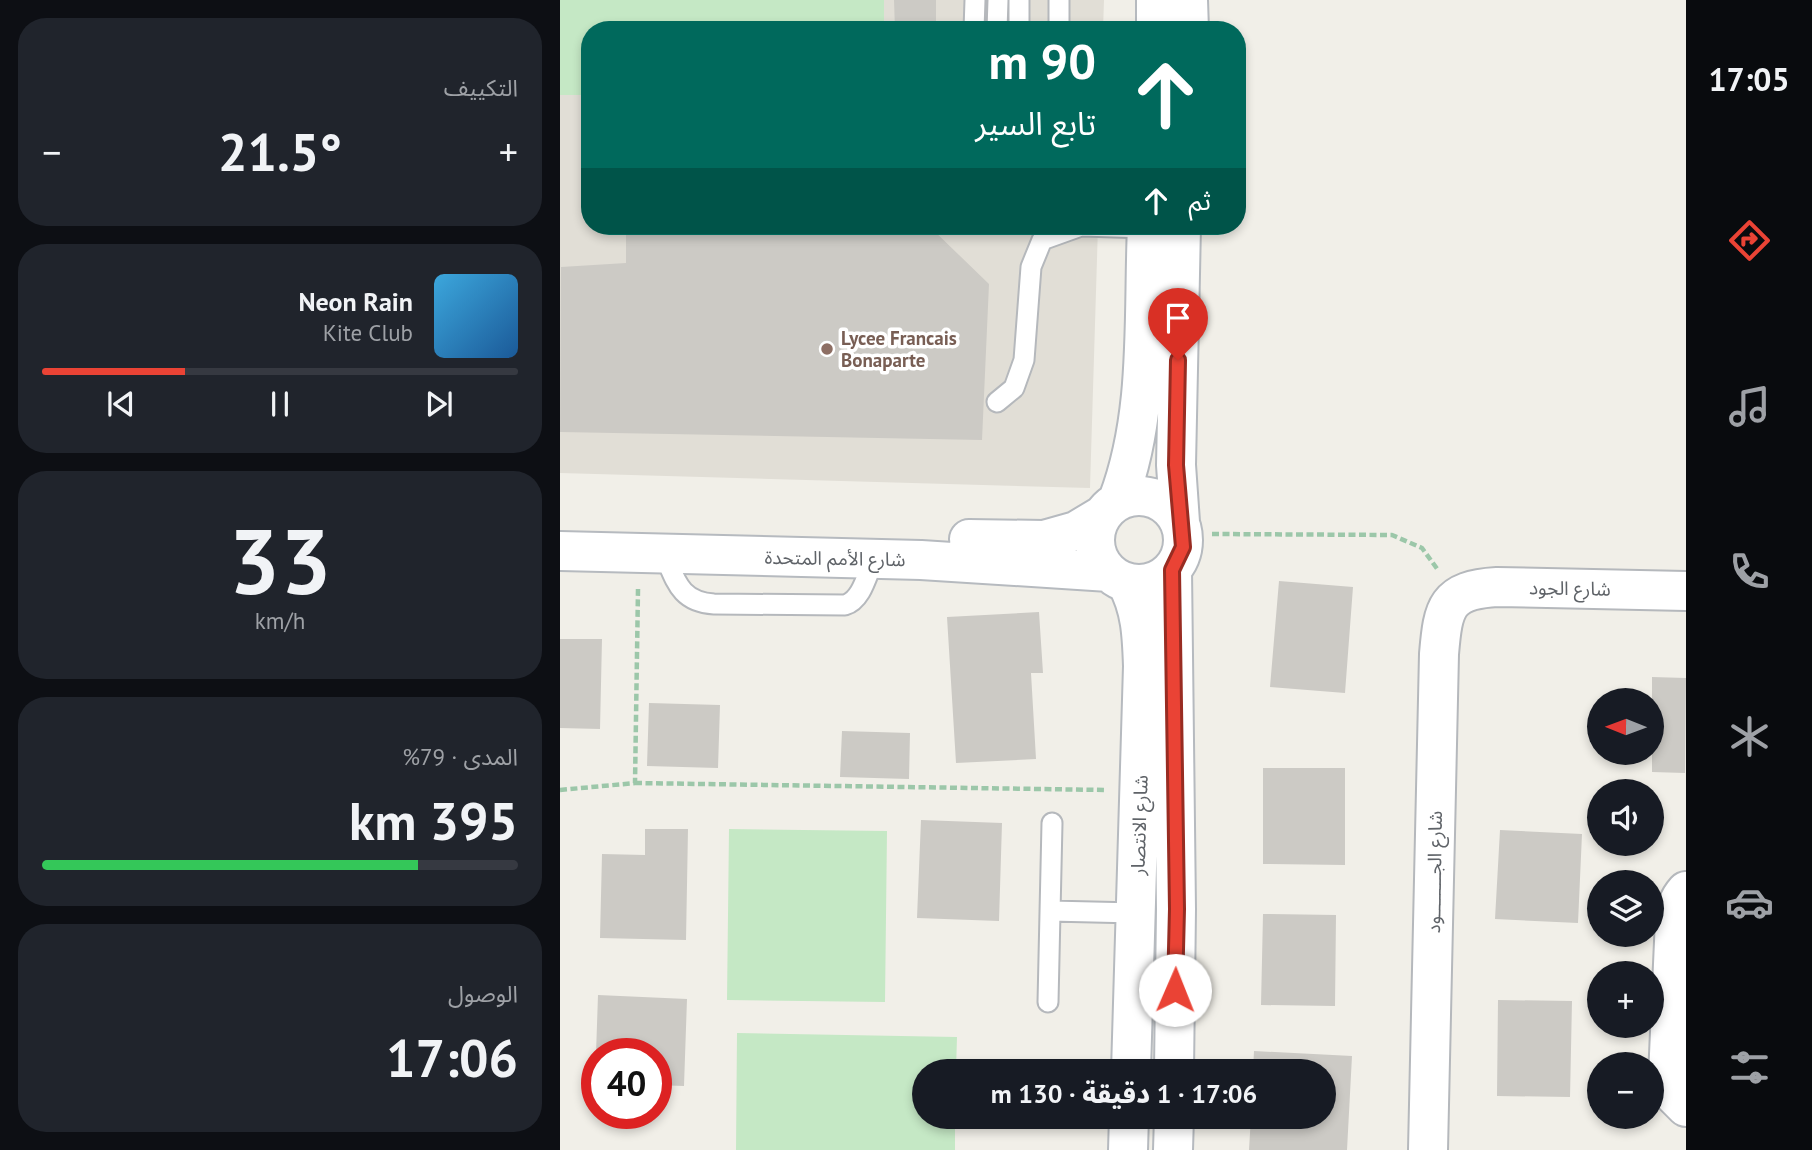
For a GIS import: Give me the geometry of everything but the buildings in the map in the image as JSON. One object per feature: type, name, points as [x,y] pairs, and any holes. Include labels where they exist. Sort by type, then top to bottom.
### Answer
[{"type":"street","points":[[1156,0],[1156,21]]},
{"type":"street","points":[[1188,0],[1189,21]]},
{"type":"street","points":[[1157,235],[1140,406],[1130,470],[1095,539],[1096,551],[1117,577],[1138,584],[1162,578],[1172,570],[1183,547],[1159,235]]},
{"type":"street","points":[[1110,508],[1132,495],[1154,498],[1172,510],[1182,528]]},
{"type":"street","name":"شارع الأمم المتحدة","points":[[560,530],[1044,540],[1076,531],[1110,508]]},
{"type":"street","name":"شارع الأمم المتحدة","points":[[560,551],[920,559],[1117,577]]},
{"type":"street","name":"شارع الانتصار","points":[[1172,570],[1177,909],[1174,1059]]},
{"type":"street","name":"شارع الانتصار","points":[[1117,577],[1138,611],[1142,633],[1131,1059]]},
{"type":"street","name":"شارع الجود","points":[[1456,597],[1474,588],[1497,587],[1686,591]]},
{"type":"street","name":"شارع الجــــــــود","points":[[1428,1150],[1439,654],[1445,613],[1456,597]]},
{"type":"street","points":[[1686,891],[1676,907],[1668,1077],[1674,1095],[1686,1107]]},
{"type":"street","points":[[1128,1150],[1129,1129]]},
{"type":"street","points":[[1173,1150],[1174,1129]]},
{"type":"lane","points":[[974,21],[975,0]]},
{"type":"lane","points":[[997,21],[998,0]]},
{"type":"lane","points":[[1019,0],[1019,21]]},
{"type":"lane","points":[[1059,0],[1059,21]]},
{"type":"lane","points":[[998,402],[1014,388],[1024,360],[1031,267],[1042,240],[1056,235]]},
{"type":"lane","points":[[651,553],[684,594],[702,604],[845,605],[852,603],[857,596],[874,559]]},
{"type":"lane","points":[[1048,1002],[1052,823]]},
{"type":"lane","points":[[1050,911],[1136,913]]},
{"type":"path","points":[[1182,528],[1392,535],[1422,548],[1456,597]]},
{"type":"path","points":[[635,783],[651,553]]},
{"type":"path","points":[[560,790],[635,783],[1140,790]]},
{"type":"shaded area","name":"Lycee Francais Bonaparte","points":[[560,0],[1104,0],[1103,21],[581,21],[581,235],[1098,235],[1090,488],[560,473]]},
{"type":"green space","points":[[560,0],[884,0],[884,21],[581,21],[581,95],[560,95]]},
{"type":"green space","points":[[729,829],[887,831],[885,1002],[727,1000]]},
{"type":"green space","points":[[737,1033],[957,1037],[956,1059],[912,1059],[912,1129],[955,1129],[955,1150],[736,1150]]},
{"type":"place","name":"Lycee Francais Bonaparte","points":[[827,349]]},
{"type":"route","points":[[1175,990],[1177,909],[1172,570],[1183,547],[1176,465],[1178,360]]}]
